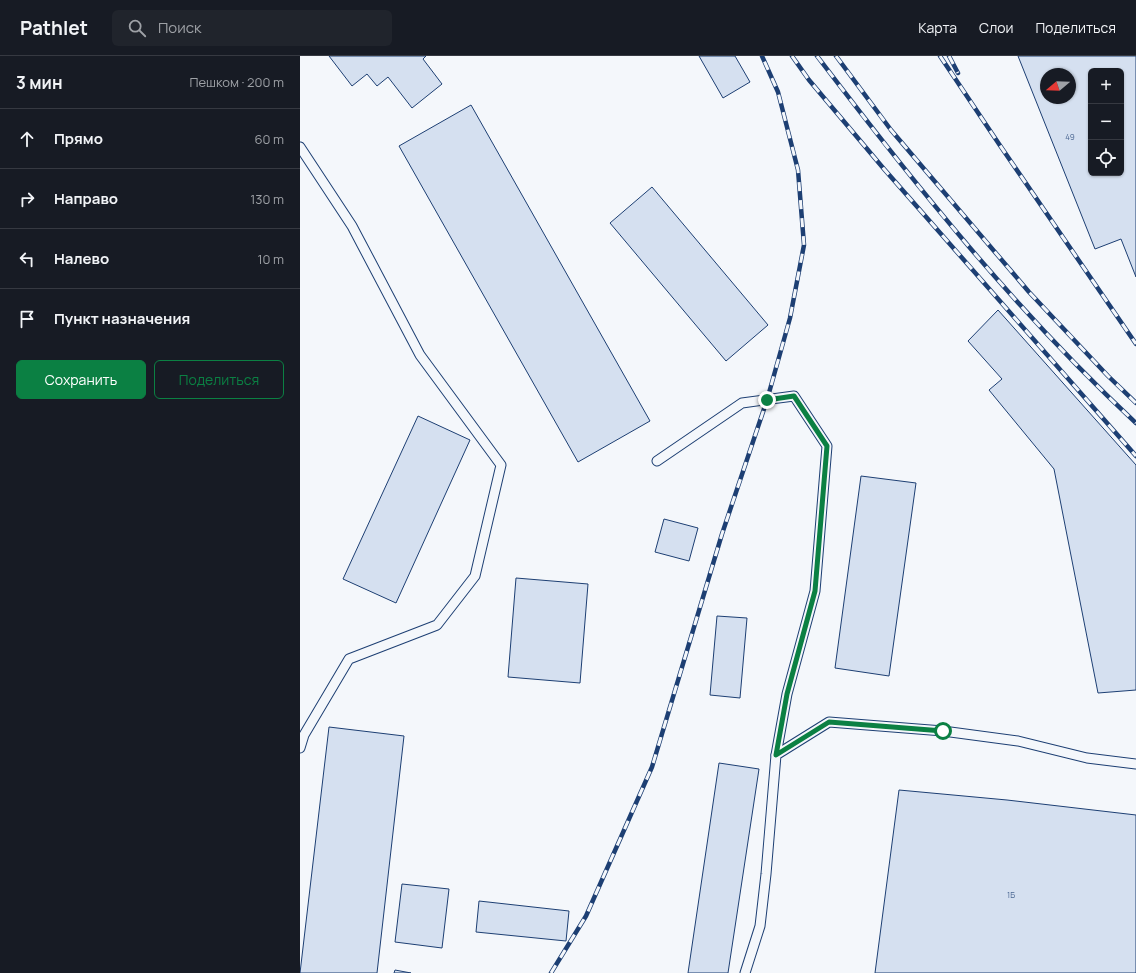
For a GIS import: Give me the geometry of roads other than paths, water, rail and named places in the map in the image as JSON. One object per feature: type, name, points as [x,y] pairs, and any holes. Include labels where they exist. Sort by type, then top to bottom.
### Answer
[{"type":"lane","points":[[300,147],[352,226],[420,356],[502,465],[475,576],[437,625],[349,659],[304,735],[300,748]]},
{"type":"lane","points":[[657,461],[742,403],[794,396],[827,446],[815,591],[787,694],[776,755],[760,926],[745,973]]},
{"type":"lane","points":[[776,755],[829,722],[943,731],[1018,741],[1087,758],[1136,764]]},
{"type":"railway","points":[[551,973],[586,916],[652,767],[722,534],[767,400],[790,318],[804,245],[798,170],[778,92],[762,56]]},
{"type":"railway","points":[[792,56],[809,80],[884,169],[1136,456]]},
{"type":"railway","points":[[817,56],[891,152],[969,246],[1050,337],[1092,381],[1136,423]]},
{"type":"railway","points":[[836,56],[891,130],[1029,292],[1108,376],[1136,403]]},
{"type":"railway","points":[[940,56],[1136,344]]},
{"type":"railway","points":[[949,56],[958,73]]}]
